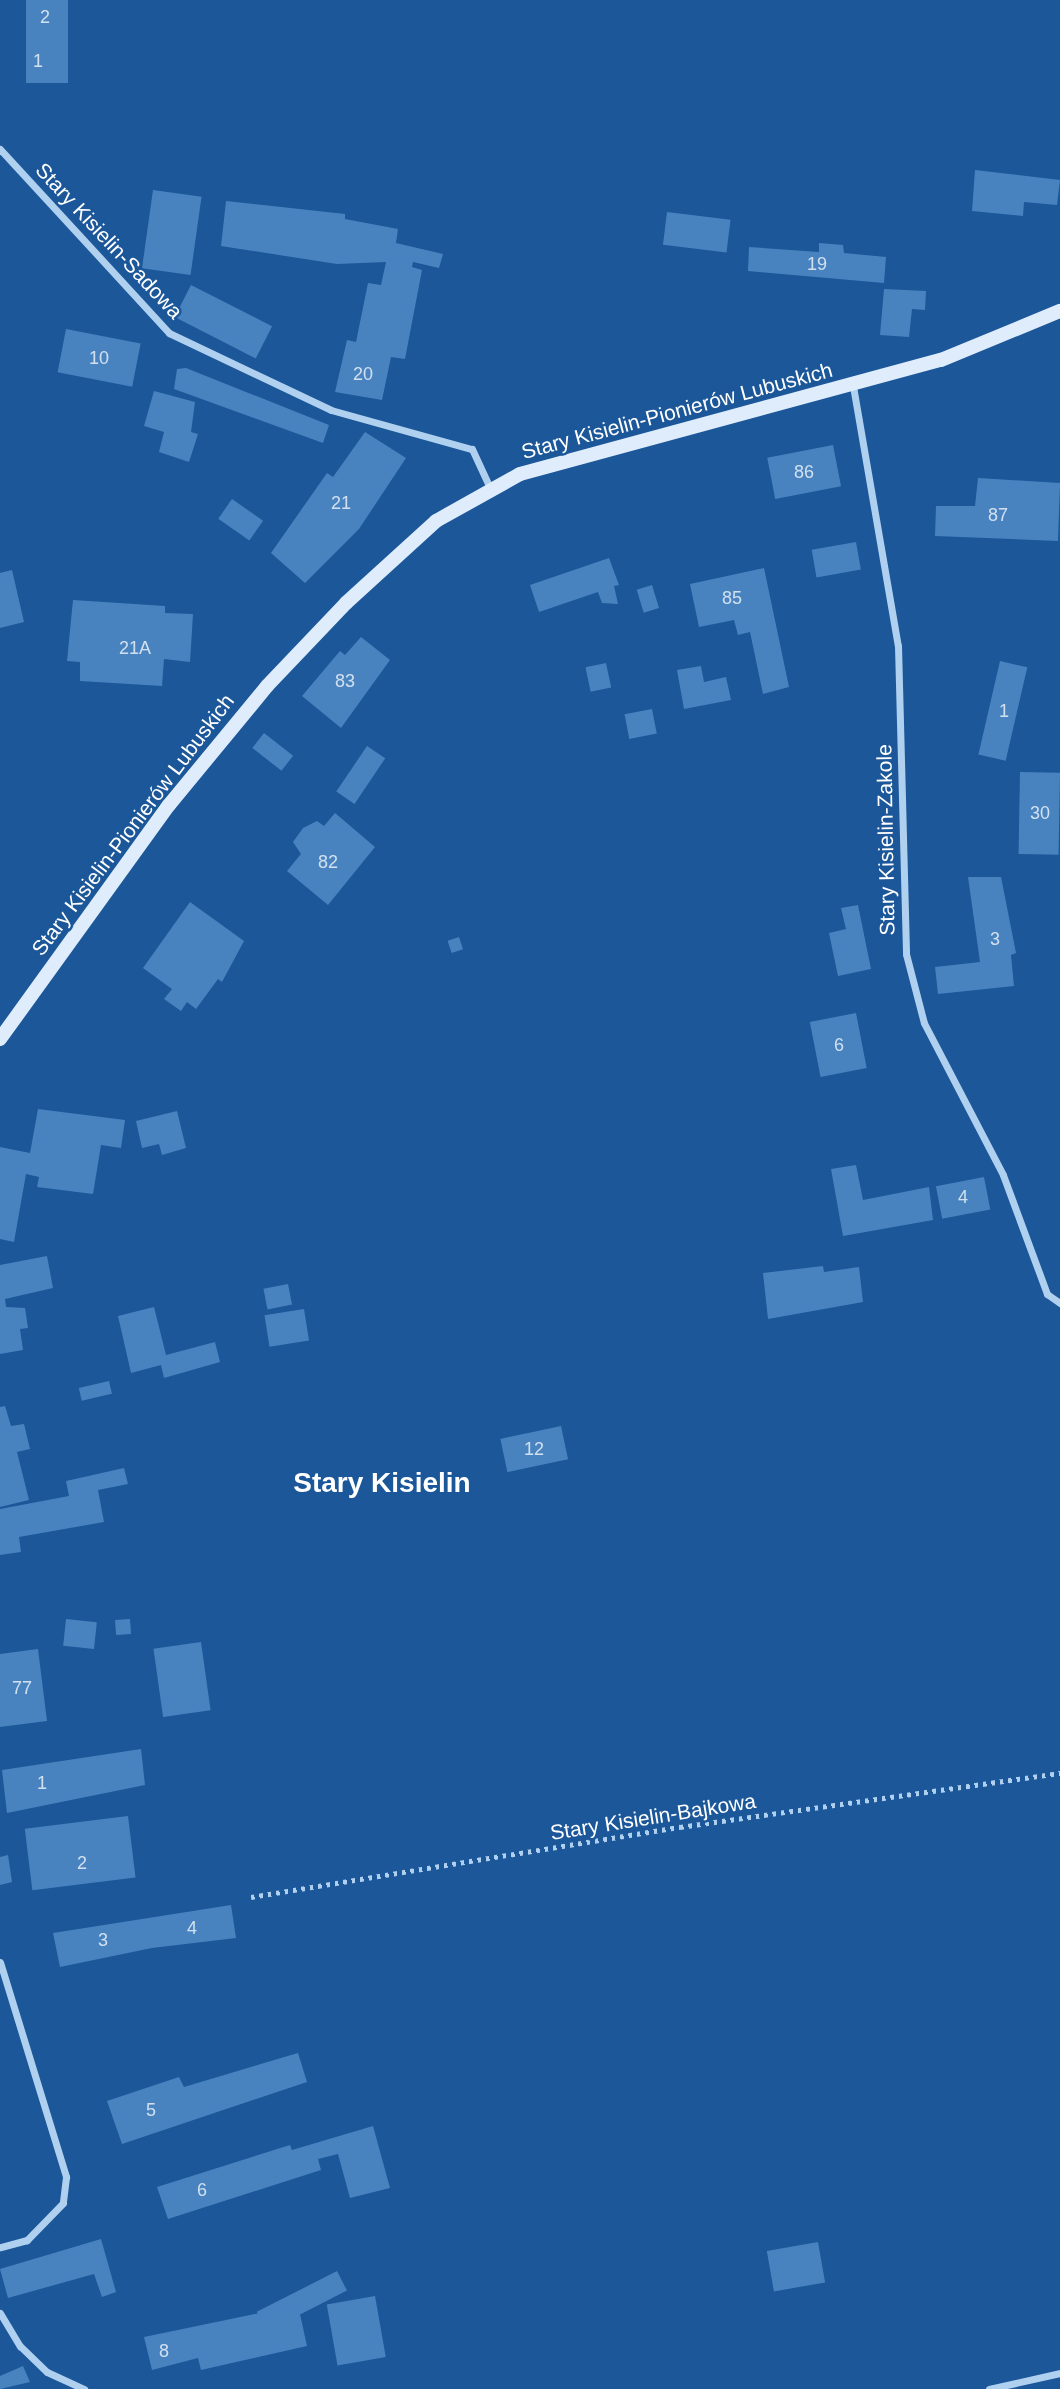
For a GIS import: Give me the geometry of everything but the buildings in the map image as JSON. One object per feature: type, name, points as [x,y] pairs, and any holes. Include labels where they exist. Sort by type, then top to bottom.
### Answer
[{"type":"street","name":"Stary Kisielin-Sadowa","points":[[0,149],[169,333],[331,410],[472,449],[490,488]]},
{"type":"street","name":"Stary Kisielin-Pionierów Lubuskich","points":[[0,1039],[169,805],[267,686],[392,559],[436,521],[490,488],[627,443],[853,386],[941,360],[1060,311]]},
{"type":"street","name":"Stary Kisielin-Zakole","points":[[853,386],[898,646],[906,954],[924,1023],[1003,1175],[1047,1294],[1060,1303]]},
{"type":"street","points":[[0,1962],[66,2177],[63,2203],[27,2239],[0,2247]]},
{"type":"street","points":[[0,2313],[20,2346],[47,2372],[84,2389]]},
{"type":"street","points":[[989,2389],[1060,2373]]},
{"type":"path","name":"Stary Kisielin-Bajkowa","points":[[251,1897],[680,1827],[1060,1773]]},
{"type":"district","name":"Stary Kisielin","points":[[382,1483]]}]
